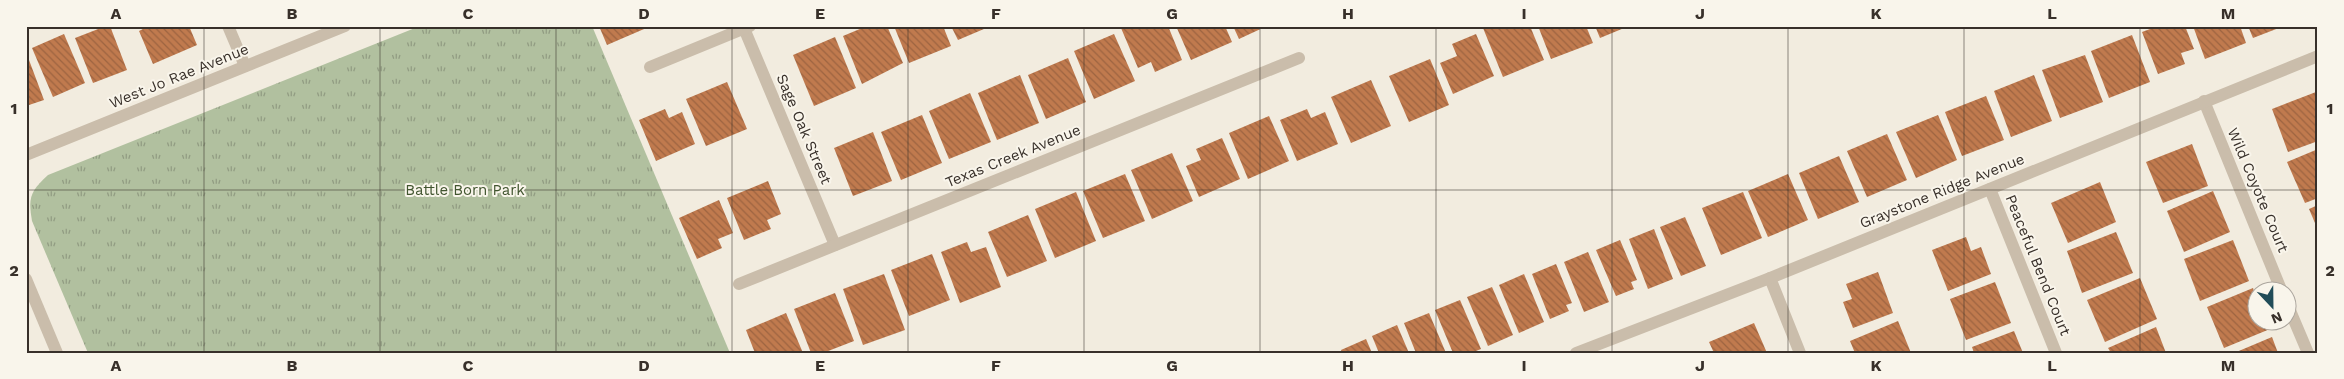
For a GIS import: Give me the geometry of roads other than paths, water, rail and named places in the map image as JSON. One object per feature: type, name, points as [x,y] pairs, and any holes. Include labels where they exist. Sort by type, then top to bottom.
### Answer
[{"type":"street","points":[[228,26],[245,66]]},
{"type":"street","name":"West Jo Rae Avenue","points":[[26,155],[345,26]]},
{"type":"street","points":[[650,67],[746,27]]},
{"type":"street","name":"Sage Oak Street","points":[[746,27],[835,245]]},
{"type":"street","name":"Graystone Ridge Avenue","points":[[1576,353],[1770,278],[2318,56]]},
{"type":"street","name":"Texas Creek Avenue","points":[[740,284],[1299,58]]},
{"type":"street","name":"Wild Coyote Court","points":[[2204,102],[2278,282]]},
{"type":"street","name":"Peaceful Bend Court","points":[[1990,189],[2056,353]]},
{"type":"street","points":[[1770,278],[1800,353]]},
{"type":"street","points":[[26,279],[56,353]]},
{"type":"street","points":[[2296,325],[2308,353]]},
{"type":"park label","name":"Battle Born Park","points":[[465,190]]}]
